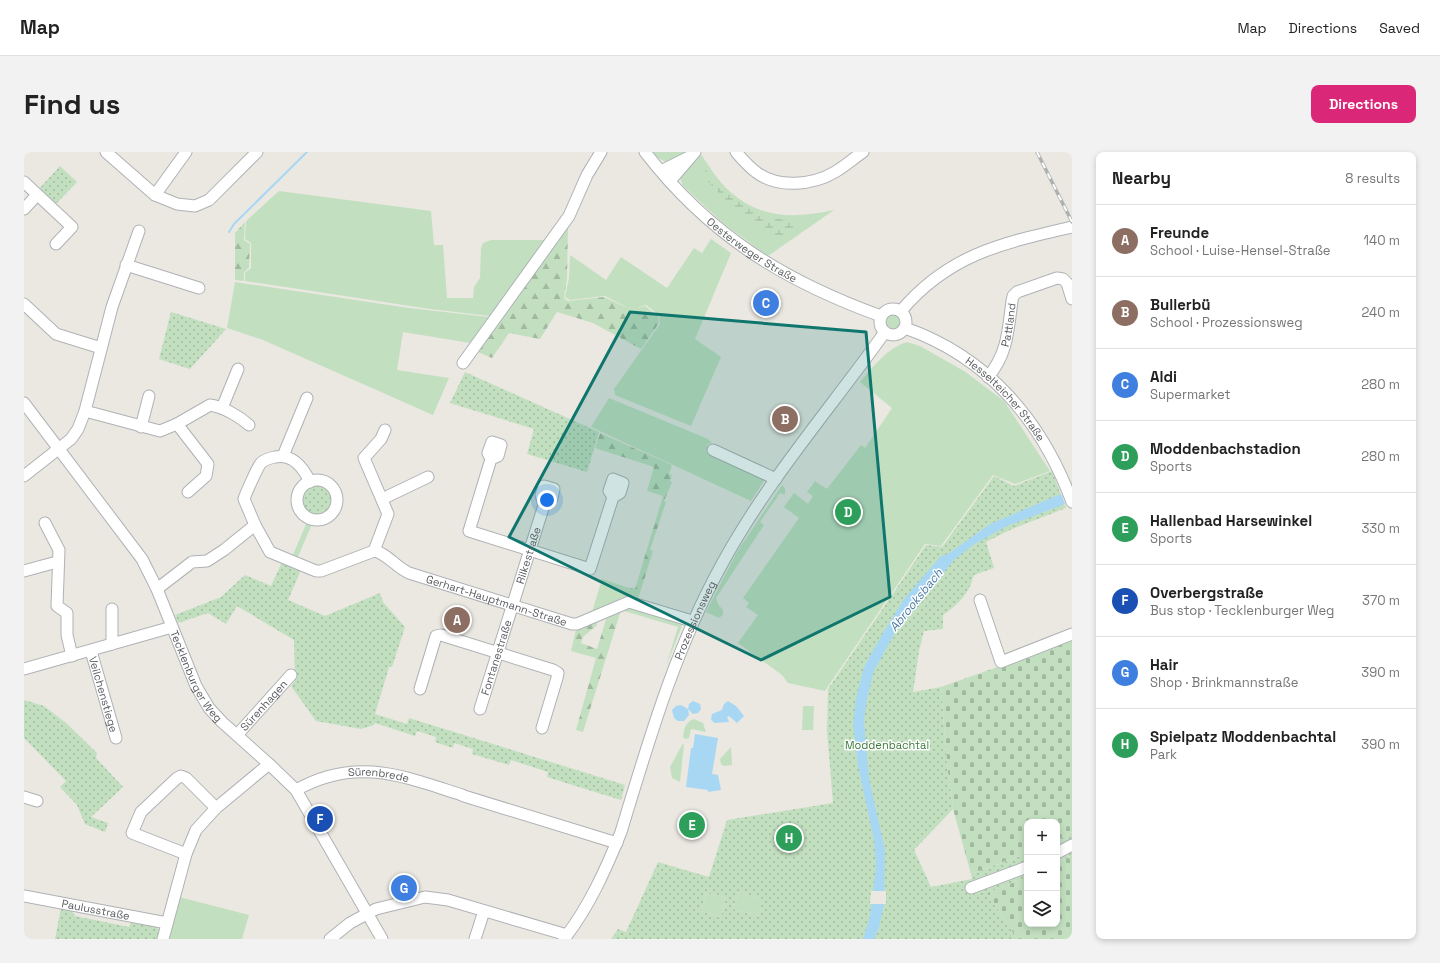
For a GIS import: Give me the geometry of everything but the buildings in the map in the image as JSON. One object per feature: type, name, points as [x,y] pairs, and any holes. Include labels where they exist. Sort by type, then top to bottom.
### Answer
[{"type":"street","points":[[106,152],[155,195],[177,204],[195,206],[209,200],[257,152]]},
{"type":"street","points":[[155,195],[186,152]]},
{"type":"street","points":[[463,363],[569,216],[587,175],[602,152]]},
{"type":"street","name":"Oesterweger Straße","points":[[645,152],[670,181],[716,226],[763,262],[794,278],[881,316]]},
{"type":"street","points":[[736,152],[756,173],[776,181],[798,184],[822,178],[836,172],[863,152]]},
{"type":"street","points":[[842,152],[848,162]]},
{"type":"street","points":[[661,171],[693,154]]},
{"type":"street","points":[[670,181],[693,154]]},
{"type":"street","points":[[24,182],[72,227],[56,244]]},
{"type":"street","points":[[24,209],[37,195]]},
{"type":"street","points":[[901,311],[920,290],[940,275],[974,255],[1012,241],[1072,227]]},
{"type":"street","points":[[24,476],[59,449],[75,434],[85,411],[101,348],[126,265],[139,231]]},
{"type":"street","points":[[126,265],[198,288]]},
{"type":"street","name":"Pattland","points":[[988,377],[997,366],[1004,352],[1013,296],[1017,292],[1057,278],[1062,279],[1067,284],[1072,299]]},
{"type":"street","points":[[24,304],[56,334],[101,348]]},
{"type":"street","points":[[890,309],[901,311],[905,316],[905,328],[900,333],[892,335],[885,332],[881,328],[881,316],[890,309]]},
{"type":"street","name":"Hesselteicher Straße","points":[[905,328],[928,336],[947,346],[988,377],[1018,405],[1051,453],[1072,502]]},
{"type":"street","name":"Prozessionsweg","points":[[566,937],[587,904],[616,843],[657,712],[692,621],[733,544],[776,479],[885,332]]},
{"type":"street","points":[[222,408],[238,369]]},
{"type":"street","points":[[141,427],[149,396]]},
{"type":"street","points":[[283,456],[307,398]]},
{"type":"street","name":"Tecklenburger Weg","points":[[24,403],[142,559],[157,589],[201,696],[209,708],[222,722],[296,790],[382,939]]},
{"type":"street","points":[[85,411],[160,431],[177,424],[210,405],[222,408],[242,418],[249,425]]},
{"type":"street","points":[[177,424],[208,464],[206,476],[188,492]]},
{"type":"street","points":[[310,482],[305,471],[299,464],[283,456],[263,461],[246,492],[244,499],[255,525],[270,552],[316,571],[321,571],[374,551],[388,518],[387,510],[364,458],[381,439],[385,430]]},
{"type":"street","points":[[713,450],[776,479]]},
{"type":"street","points":[[491,459],[469,531],[530,551],[590,569],[613,497]]},
{"type":"street","points":[[382,499],[428,477]]},
{"type":"street","name":"Rilkestraße","points":[[513,606],[544,505]]},
{"type":"street","points":[[45,523],[59,550],[57,562],[57,606],[67,613],[68,635],[72,656]]},
{"type":"street","points":[[157,589],[192,562],[207,561],[255,525]]},
{"type":"street","name":"Gerhart-Hauptmann-Straße","points":[[374,551],[381,553],[399,569],[409,573],[572,624],[577,624],[629,602],[692,621]]},
{"type":"street","points":[[24,571],[57,562]]},
{"type":"street","points":[[980,600],[1001,662],[1072,634]]},
{"type":"street","name":"Fontanestraße","points":[[480,709],[513,606]]},
{"type":"street","points":[[112,609],[112,644]]},
{"type":"street","points":[[24,669],[172,627]]},
{"type":"street","points":[[420,688],[436,636],[442,635],[553,670],[558,673],[542,728]]},
{"type":"street","name":"Veilchenstiege","points":[[91,650],[116,738]]},
{"type":"street","name":"Sürenhagen","points":[[237,735],[291,675]]},
{"type":"street","points":[[163,939],[186,854],[196,830],[216,808],[269,764]]},
{"type":"street","name":"Sürenbrede","points":[[296,790],[307,784],[331,776],[371,771],[401,776],[616,843]]},
{"type":"street","points":[[186,854],[132,833],[141,812],[181,776],[186,778],[216,808]]},
{"type":"street","points":[[24,797],[37,801]]},
{"type":"street","points":[[1060,851],[1072,845]]},
{"type":"street","points":[[972,888],[1024,868]]},
{"type":"street","name":"Paulusstraße","points":[[24,896],[167,923]]},
{"type":"street","points":[[330,939],[340,930],[367,913],[394,903],[425,897],[448,900],[566,937]]},
{"type":"street","points":[[475,939],[484,911]]},
{"type":"highlighted area","points":[[630,312],[866,332],[890,597],[761,660],[509,537]]},
{"type":"green space","points":[[653,152],[687,152],[682,156],[666,162],[658,158]]},
{"type":"green space","points":[[700,153],[726,188],[751,206],[776,214],[790,215],[804,215],[834,210],[768,256],[724,224],[683,186],[680,178],[682,174]]},
{"type":"green space","points":[[60,166],[77,182],[54,206],[38,190]]},
{"type":"green space","points":[[700,167],[704,168],[726,190],[746,206],[769,216],[783,220],[800,222],[800,224],[782,237],[776,238],[768,235],[747,220],[725,199],[699,172]]},
{"type":"green space","points":[[279,191],[431,211],[434,245],[443,245],[447,298],[473,298],[474,287],[480,278],[481,248],[483,243],[491,240],[545,240],[490,316],[430,309],[245,281],[245,273],[251,268],[251,243],[245,239],[246,221]]},
{"type":"green space","points":[[245,222],[244,240],[250,244],[249,267],[244,273],[244,281],[235,280],[235,233]]},
{"type":"green space","points":[[568,226],[567,279],[564,298],[568,301],[604,297],[632,310],[645,306],[658,316],[659,323],[641,349],[593,323],[557,312],[540,339],[509,333],[492,358],[476,351]]},
{"type":"green space","points":[[711,239],[731,253],[695,339],[721,357],[691,426],[615,395],[614,389],[660,324],[659,315],[646,305],[632,310],[605,296],[570,300],[565,297],[569,278],[570,255],[606,280],[621,257],[667,288],[694,248],[702,253]]},
{"type":"green space","points":[[235,282],[409,308],[489,317],[470,343],[403,332],[397,370],[449,378],[433,415],[263,340],[227,328]]},
{"type":"green space","points":[[171,312],[226,329],[190,369],[159,359]]},
{"type":"green space","points":[[893,314],[899,316],[901,322],[899,328],[893,330],[887,328],[885,322],[887,316]]},
{"type":"green space","points":[[907,342],[920,346],[964,371],[1004,401],[1050,471],[1015,484],[993,475],[941,546],[925,544],[825,691],[788,683],[782,675],[738,643],[758,615],[746,607],[749,603],[743,598],[799,518],[784,507],[794,493],[808,504],[813,496],[807,492],[815,481],[827,489],[861,445],[865,448],[892,408],[860,382],[875,364],[887,353]]},
{"type":"green space","points":[[465,372],[599,432],[587,472],[527,454],[534,429],[450,403]]},
{"type":"green space","points":[[609,398],[708,439],[712,443],[708,444],[706,452],[765,479],[751,501],[591,427]]},
{"type":"green space","points":[[600,433],[672,465],[669,474],[672,475],[670,481],[672,482],[664,501],[666,502],[650,550],[653,551],[638,599],[626,596],[626,587],[635,589],[663,496],[647,491],[654,467],[595,448]]},
{"type":"green space","name":"Moddenbachtal","points":[[1052,471],[1066,508],[1012,529],[986,542],[994,568],[974,575],[972,582],[963,598],[943,615],[943,629],[924,631],[919,651],[913,692],[941,687],[947,765],[953,809],[914,850],[931,887],[972,879],[971,874],[1024,854],[1024,878],[987,893],[1017,939],[611,939],[618,929],[626,932],[658,862],[709,877],[727,820],[833,803],[827,731],[828,689],[926,545],[942,547],[994,476],[1014,486]],"holes":[[[738,892],[763,899],[759,916],[733,909]],[[706,893],[726,898],[721,917],[701,911]]]},
{"type":"green space","points":[[315,484],[321,484],[331,491],[334,500],[333,506],[327,513],[321,516],[315,516],[305,509],[302,503],[302,497],[309,487]]},
{"type":"green space","points":[[782,485],[785,488],[785,495],[780,493],[760,522],[764,525],[716,598],[718,604],[723,610],[723,615],[719,618],[706,612],[737,552]]},
{"type":"green space","points":[[307,522],[312,524],[297,559],[292,557]]},
{"type":"green space","points":[[282,562],[301,570],[288,600],[325,616],[380,593],[383,602],[405,627],[392,667],[389,667],[375,714],[407,724],[409,718],[625,785],[621,800],[547,777],[548,772],[511,760],[509,765],[472,754],[473,749],[454,743],[453,748],[435,742],[436,737],[417,731],[415,736],[375,723],[374,725],[361,729],[316,721],[291,686],[295,681],[294,640],[237,606],[226,624],[208,613],[178,623],[175,615],[221,597],[245,575],[271,586]]},
{"type":"green space","points":[[602,579],[626,587],[626,596],[592,612]]},
{"type":"green space","points":[[630,607],[681,623],[682,626],[666,666],[678,627],[621,610]]},
{"type":"green space","points":[[621,610],[583,732],[576,730],[596,658],[571,651],[576,630],[597,621],[597,625],[583,637],[581,643],[597,649],[607,616]]},
{"type":"green space","points":[[1072,637],[1072,832],[1060,838],[1060,819],[1024,819],[1024,854],[971,874],[953,809],[947,765],[941,687],[1009,663]]},
{"type":"green space","points":[[24,700],[44,706],[66,723],[97,753],[96,758],[123,787],[91,817],[108,823],[105,832],[85,824],[77,805],[60,787],[66,781],[24,738]]},
{"type":"green space","points":[[803,706],[814,706],[813,730],[802,730]]},
{"type":"green space","points":[[694,719],[703,723],[706,732],[691,729],[689,738],[685,739],[683,737],[686,726],[691,720]]},
{"type":"green space","points":[[684,744],[680,782],[672,778],[670,767]]},
{"type":"green space","points":[[731,747],[732,765],[724,766],[721,764],[720,759]]},
{"type":"green space","points":[[1072,832],[1072,855],[1060,861],[1060,855],[1060,838]]},
{"type":"green space","points":[[1072,855],[1072,939],[1017,939],[987,893],[1024,878],[1024,927],[1060,927],[1060,861]]},
{"type":"green space","points":[[738,892],[764,899],[759,916],[733,909]]},
{"type":"green space","points":[[706,893],[726,898],[721,917],[701,911]]},
{"type":"green space","points":[[179,897],[249,915],[242,939],[168,939]]},
{"type":"green space","points":[[61,908],[71,910],[75,916],[129,927],[131,922],[155,926],[159,930],[157,939],[55,939]]},
{"type":"water","name":"Abrooksbach","points":[[1061,494],[1065,504],[1007,526],[973,545],[954,560],[897,629],[874,671],[867,699],[864,721],[869,778],[885,850],[884,904],[879,928],[874,939],[863,939],[870,916],[876,866],[874,840],[858,766],[853,724],[856,698],[864,667],[904,599],[941,556],[948,554],[990,524]]},
{"type":"water","points":[[693,701],[700,704],[701,709],[698,713],[693,714],[688,709],[689,704]]},
{"type":"water","points":[[728,701],[736,706],[744,716],[737,723],[729,716],[727,717],[729,722],[714,723],[711,719],[712,714],[722,710],[724,704]]},
{"type":"water","points":[[681,705],[688,709],[689,715],[684,721],[678,721],[674,718],[672,710],[676,706]]},
{"type":"water","points":[[695,734],[718,738],[712,774],[718,775],[721,790],[708,792],[708,790],[686,787],[691,748],[693,748]]},
{"type":"pier","points":[[871,891],[886,891],[886,904],[870,904]]},
{"type":"waterway","points":[[229,232],[234,224],[307,152]]},
{"type":"railway","points":[[1037,152],[1072,222]]},
{"type":"place","name":"Aldi","points":[[766,303]]},
{"type":"place","name":"Bullerbü","points":[[785,419]]},
{"type":"place","name":"Moddenbachstadion","points":[[848,512]]},
{"type":"place","name":"Freunde","points":[[457,620]]},
{"type":"place","name":"Overbergstraße","points":[[320,819]]},
{"type":"place","name":"Hallenbad Harsewinkel","points":[[692,825]]},
{"type":"place","name":"Spielpatz Moddenbachtal","points":[[789,838]]},
{"type":"place","name":"Hair","points":[[404,888]]}]
